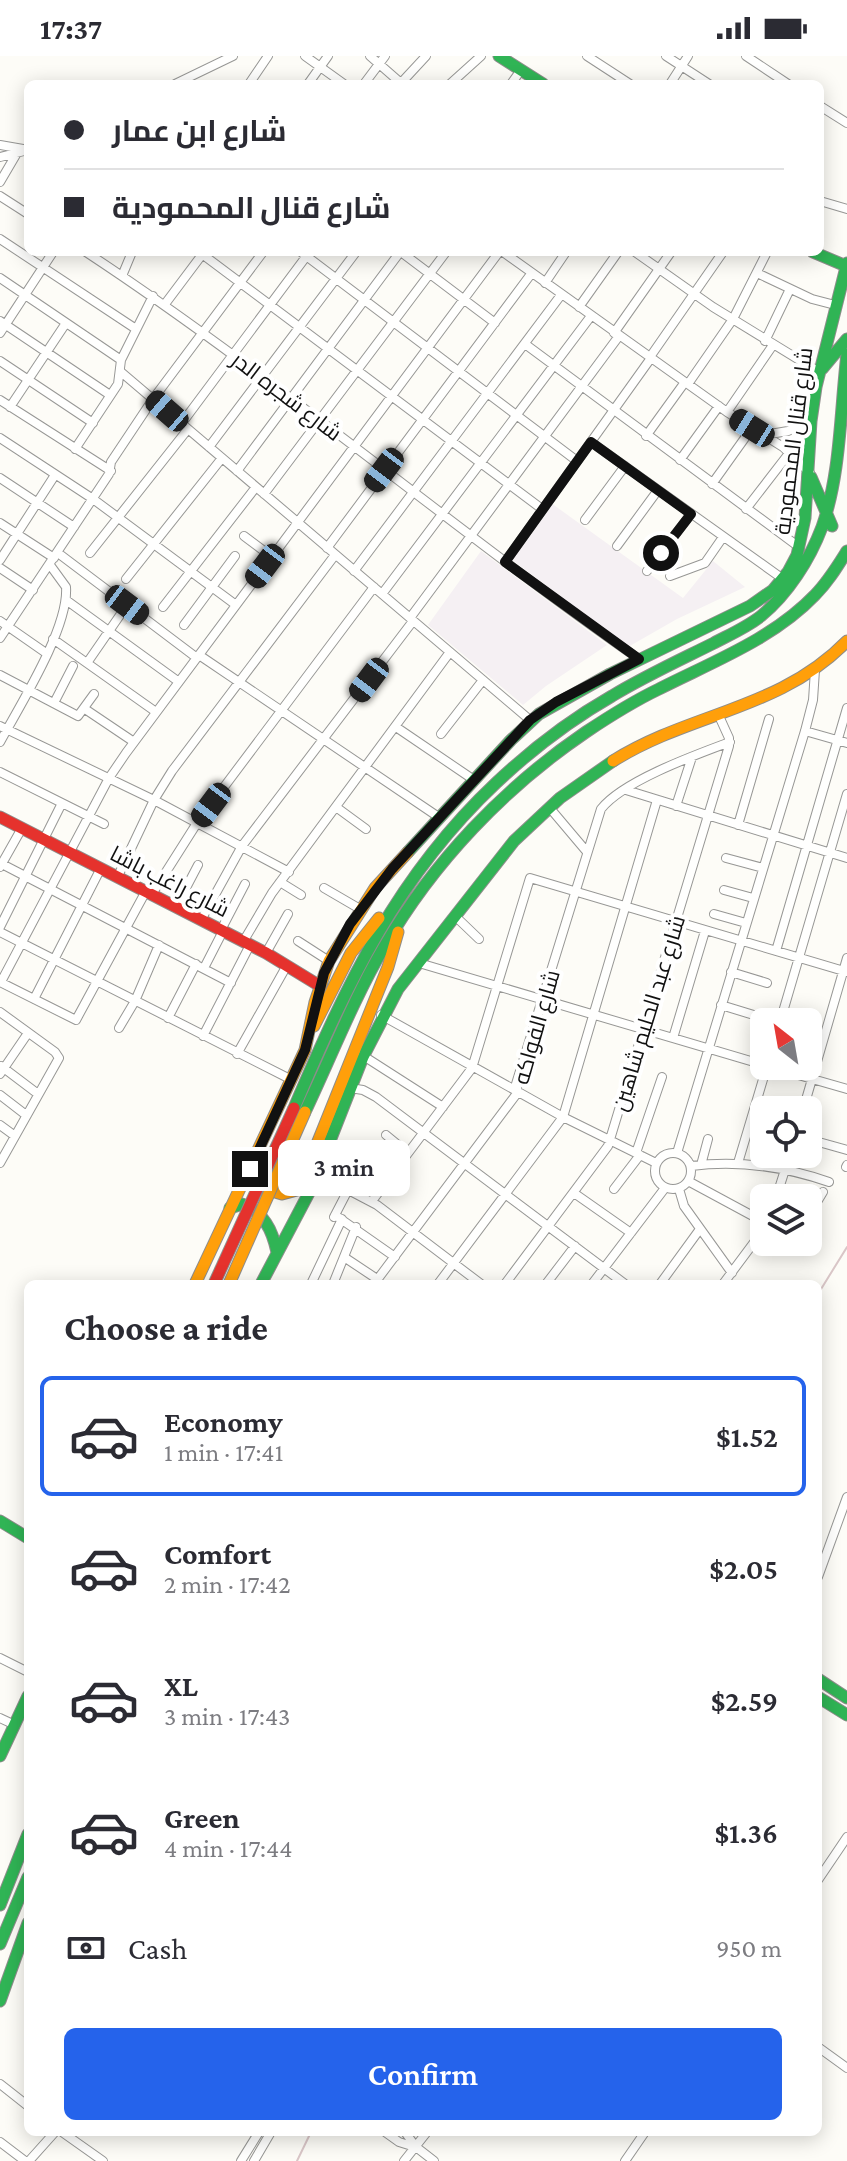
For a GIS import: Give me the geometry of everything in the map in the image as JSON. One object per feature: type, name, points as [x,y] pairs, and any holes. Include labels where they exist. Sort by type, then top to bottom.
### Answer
[{"type":"street","points":[[184,80],[233,56]]},
{"type":"street","points":[[252,80],[268,56]]},
{"type":"street","points":[[305,56],[338,80]]},
{"type":"street","points":[[311,80],[328,56]]},
{"type":"street","points":[[370,56],[382,60],[398,80]]},
{"type":"street","points":[[405,80],[426,56]]},
{"type":"street","points":[[454,80],[481,56]]},
{"type":"street","points":[[499,56],[537,80]]},
{"type":"street","points":[[587,56],[624,80]]},
{"type":"street","points":[[666,56],[703,80]]},
{"type":"street","points":[[672,80],[688,56]]},
{"type":"street","points":[[746,56],[782,80]]},
{"type":"street","points":[[367,80],[382,60]]},
{"type":"street","points":[[514,80],[521,70]]},
{"type":"street","points":[[824,109],[847,123]]},
{"type":"street","points":[[0,145],[24,149]]},
{"type":"street","points":[[0,157],[24,151]]},
{"type":"street","points":[[0,182],[17,153]]},
{"type":"street","points":[[0,196],[24,211]]},
{"type":"street","points":[[824,202],[847,209]]},
{"type":"street","points":[[0,239],[24,254]]},
{"type":"street","points":[[27,256],[136,329]]},
{"type":"street","points":[[51,256],[2,326],[110,395]]},
{"type":"street","name":"شارع شجره الدر","points":[[93,256],[165,304],[505,562],[639,659]]},
{"type":"street","points":[[122,276],[130,256]]},
{"type":"street","points":[[165,304],[201,256]]},
{"type":"street","points":[[207,256],[542,509]]},
{"type":"street","points":[[0,638],[4,624],[54,559],[111,471],[111,462],[153,399],[260,256]]},
{"type":"street","points":[[90,553],[185,426],[304,256]]},
{"type":"street","points":[[309,256],[577,461]]},
{"type":"street","points":[[209,447],[353,256]]},
{"type":"street","points":[[237,471],[397,256]]},
{"type":"street","points":[[405,256],[495,323]]},
{"type":"street","points":[[264,494],[443,256]]},
{"type":"street","points":[[374,587],[197,823],[126,927],[76,1019],[0,982],[109,778],[498,256]]},
{"type":"street","points":[[517,256],[531,274],[723,409],[790,452],[810,473],[832,526]]},
{"type":"street","points":[[545,283],[563,256]]},
{"type":"street","points":[[579,307],[615,256]]},
{"type":"street","points":[[641,256],[769,343],[819,372],[847,339]]},
{"type":"street","points":[[201,920],[242,846],[412,620],[581,387],[668,256]]},
{"type":"street","points":[[505,562],[720,256]]},
{"type":"street","points":[[646,436],[733,319],[765,256]]},
{"type":"street","points":[[824,256],[846,264]]},
{"type":"street","name":"شارع قنال المحمودية","points":[[197,1280],[292,1080],[310,1035],[320,986],[329,961],[360,909],[384,879],[530,720],[556,702],[750,606],[783,579],[793,564],[799,547],[810,473],[811,421],[819,372],[846,264]]},
{"type":"street","points":[[757,273],[835,305]]},
{"type":"street","points":[[327,548],[531,274]]},
{"type":"street","points":[[0,278],[121,360]]},
{"type":"street","points":[[680,460],[723,409],[769,343],[790,289]]},
{"type":"street","points":[[354,571],[561,295]]},
{"type":"street","points":[[75,449],[120,380],[121,360],[153,296]]},
{"type":"street","points":[[382,594],[591,316]]},
{"type":"street","points":[[10,407],[66,323]]},
{"type":"street","points":[[525,344],[799,547]]},
{"type":"street","points":[[231,1280],[360,963],[390,911],[447,835],[514,767],[564,727],[617,692],[745,626],[777,605],[815,561],[832,526],[845,461],[842,403],[847,354]]},
{"type":"street","points":[[0,361],[93,423]]},
{"type":"street","points":[[121,372],[530,720]]},
{"type":"street","points":[[0,400],[111,471]]},
{"type":"street","points":[[763,435],[788,431],[811,421]]},
{"type":"street","points":[[712,484],[752,428]]},
{"type":"street","points":[[0,438],[93,499],[236,605]]},
{"type":"street","points":[[591,442],[783,579]]},
{"type":"street","points":[[746,509],[790,452]]},
{"type":"street","points":[[126,579],[222,458]]},
{"type":"street","points":[[585,520],[625,466]]},
{"type":"street","points":[[0,560],[55,475]]},
{"type":"street","points":[[0,478],[74,527]]},
{"type":"street","points":[[163,607],[256,487]]},
{"type":"street","points":[[617,546],[658,490]]},
{"type":"street","points":[[647,571],[691,514]]},
{"type":"street","points":[[0,523],[127,605],[440,818]]},
{"type":"street","points":[[244,536],[272,557]]},
{"type":"street","points":[[670,576],[705,563],[723,537]]},
{"type":"street","points":[[216,1280],[373,967],[400,923],[460,845],[544,764],[627,706],[755,642],[785,623],[823,587],[847,551]]},
{"type":"street","points":[[118,876],[154,800],[182,757],[335,555]]},
{"type":"street","points":[[184,625],[235,556]]},
{"type":"street","points":[[0,742],[4,727],[28,689],[53,639],[66,600],[64,581],[54,559]]},
{"type":"street","points":[[0,568],[33,590]]},
{"type":"street","points":[[66,600],[179,682]]},
{"type":"street","points":[[87,663],[127,605]]},
{"type":"street","points":[[4,624],[46,653]]},
{"type":"street","points":[[53,639],[156,712]]},
{"type":"street","points":[[263,1280],[318,1174],[362,1055],[381,1015],[517,838],[549,807],[645,742],[769,695],[815,670],[844,649]]},
{"type":"street","points":[[203,1036],[280,882],[450,652]]},
{"type":"street","points":[[54,703],[73,666]]},
{"type":"street","points":[[677,1153],[805,731],[813,700],[815,670]]},
{"type":"street","points":[[0,675],[79,716],[94,694]]},
{"type":"street","points":[[441,734],[483,680]]},
{"type":"street","points":[[776,951],[847,708]]},
{"type":"street","points":[[85,709],[134,742]]},
{"type":"street","points":[[719,716],[730,742]]},
{"type":"street","points":[[738,825],[769,719]]},
{"type":"street","points":[[4,727],[154,800],[289,872]]},
{"type":"street","points":[[396,727],[474,780]]},
{"type":"street","points":[[805,731],[847,743]]},
{"type":"street","name":"شارع الفواكه","points":[[378,1280],[518,1092],[516,1084],[601,809],[626,790],[730,742]]},
{"type":"street","name":"شارع عبد الحليم شاهين","points":[[508,1280],[605,1150],[730,742]]},
{"type":"street","points":[[676,806],[692,757]]},
{"type":"street","points":[[0,772],[104,824]]},
{"type":"street","points":[[626,790],[847,858]]},
{"type":"street","points":[[784,1008],[847,794]]},
{"type":"street","points":[[441,1280],[563,1117],[657,800]]},
{"type":"street","points":[[62,803],[0,930],[292,1080]]},
{"type":"street","points":[[336,807],[366,829]]},
{"type":"street","points":[[549,807],[587,852]]},
{"type":"street","name":"شارع راغب باشا","points":[[0,817],[266,953],[320,986]]},
{"type":"street","points":[[22,828],[1,865],[231,983]]},
{"type":"street","points":[[726,858],[763,868]]},
{"type":"street","points":[[176,907],[198,865]]},
{"type":"street","points":[[34,999],[101,868]]},
{"type":"street","points":[[372,1201],[472,1068],[531,878],[845,971]]},
{"type":"street","points":[[280,882],[301,895]]},
{"type":"street","points":[[168,1018],[222,930],[245,884]]},
{"type":"street","points":[[324,888],[360,909]]},
{"type":"street","points":[[724,890],[753,898]]},
{"type":"street","points":[[310,1035],[359,941],[390,911]]},
{"type":"street","points":[[266,953],[288,914]]},
{"type":"street","points":[[714,914],[746,923]]},
{"type":"street","points":[[455,916],[479,939]]},
{"type":"street","points":[[312,1186],[313,1154],[388,967],[400,923]]},
{"type":"street","points":[[673,1038],[705,931]]},
{"type":"street","points":[[298,941],[329,961]]},
{"type":"street","points":[[119,1028],[135,1001],[159,945]]},
{"type":"street","points":[[822,1046],[847,958]]},
{"type":"street","points":[[419,963],[750,1061]]},
{"type":"street","points":[[237,1054],[286,967]]},
{"type":"street","points":[[731,972],[767,983]]},
{"type":"street","points":[[721,1005],[750,1014]]},
{"type":"street","points":[[0,1012],[59,1058],[0,1163]]},
{"type":"street","points":[[381,1015],[563,1117],[656,1163]]},
{"type":"street","points":[[28,1033],[1,1069],[38,1094]]},
{"type":"street","points":[[362,1055],[443,1107]]},
{"type":"street","points":[[614,1189],[638,1154],[662,1077]]},
{"type":"street","points":[[738,1163],[762,1080]]},
{"type":"street","points":[[816,1080],[847,1089]]},
{"type":"street","points":[[350,1088],[369,1093],[620,1280]]},
{"type":"street","points":[[0,1095],[26,1115]]},
{"type":"street","points":[[0,1125],[15,1136]]},
{"type":"street","points":[[386,1135],[408,1153]]},
{"type":"street","points":[[701,1165],[708,1139]]},
{"type":"street","points":[[822,1143],[847,1150]]},
{"type":"street","points":[[677,1153],[686,1158],[691,1166],[688,1181],[679,1189],[665,1188],[656,1178],[656,1163],[667,1154],[677,1153]]},
{"type":"street","points":[[691,1166],[738,1163],[785,1169],[829,1182]]},
{"type":"street","points":[[250,1169],[256,1185],[275,1193],[290,1193],[312,1186]]},
{"type":"street","points":[[780,1184],[785,1169]]},
{"type":"street","points":[[318,1174],[372,1201],[476,1280]]},
{"type":"street","points":[[688,1181],[750,1214]]},
{"type":"street","points":[[595,1280],[665,1188]]},
{"type":"street","points":[[679,1189],[684,1206],[732,1273]]},
{"type":"street","points":[[313,1280],[348,1190]]},
{"type":"street","points":[[574,1193],[631,1233]]},
{"type":"street","points":[[230,1208],[242,1204],[262,1213],[273,1234],[277,1252]]},
{"type":"street","points":[[337,1217],[356,1227],[395,1257]]},
{"type":"street","points":[[335,1280],[356,1227]]},
{"type":"street","points":[[663,1280],[700,1229]]},
{"type":"street","points":[[549,1280],[575,1246]]},
{"type":"street","points":[[726,1280],[750,1248]]},
{"type":"street","points":[[344,1257],[373,1280]]},
{"type":"street","points":[[822,1566],[847,1497]]},
{"type":"street","points":[[0,1521],[24,1536]]},
{"type":"street","points":[[0,1658],[24,1670]]},
{"type":"street","points":[[822,1682],[847,1698]]},
{"type":"street","points":[[822,1699],[847,1715]]},
{"type":"street","points":[[0,1756],[24,1705]]},
{"type":"street","points":[[0,1718],[15,1725]]},
{"type":"street","points":[[822,1874],[847,1837]]},
{"type":"street","points":[[0,1905],[24,1844]]},
{"type":"street","points":[[0,1944],[24,1887]]},
{"type":"street","points":[[0,2001],[24,1934]]},
{"type":"street","points":[[822,2050],[847,2068]]},
{"type":"street","points":[[0,2084],[24,2103]]},
{"type":"street","points":[[0,2142],[27,2161],[51,2136]]},
{"type":"street","points":[[68,2136],[103,2161]]},
{"type":"street","points":[[241,2161],[257,2136]]},
{"type":"street","points":[[254,2161],[269,2136]]},
{"type":"street","points":[[391,2136],[416,2147]]},
{"type":"street","points":[[408,2136],[434,2161]]},
{"type":"street","points":[[404,2161],[424,2136]]},
{"type":"street","points":[[625,2161],[642,2136]]},
{"type":"street","points":[[84,2161],[90,2152]]},
{"type":"shaded area","points":[[551,503],[683,598],[713,561],[745,587],[677,619],[628,647],[511,559]]},
{"type":"shaded area","points":[[481,551],[607,645],[523,705],[428,625]]},
{"type":"railway","points":[[822,1288],[847,1247]]},
{"type":"railway","points":[[297,2161],[309,2136]]},
{"type":"traffic: fast","points":[[499,56],[537,80]]},
{"type":"traffic: fast","points":[[822,256],[846,266]]},
{"type":"traffic: fast","points":[[408,852],[511,740],[539,714],[610,674],[750,606],[773,590],[788,572],[797,555],[805,518],[816,387],[847,263]]},
{"type":"traffic: fast","points":[[822,369],[847,339]]},
{"type":"traffic: fast","points":[[294,1108],[334,1018],[377,934],[402,894],[461,819],[509,771],[566,725],[637,682],[750,624],[789,587],[811,551],[828,506],[836,464],[847,354]]},
{"type":"traffic: fast","points":[[811,477],[832,526]]},
{"type":"traffic: fast","points":[[305,1112],[352,1008],[384,947],[425,885],[473,828],[527,777],[586,732],[640,699],[761,637],[798,611],[820,590],[847,551]]},
{"type":"traffic: fast","points":[[263,1280],[311,1189],[363,1057],[398,989],[514,841],[560,798],[613,761]]},
{"type":"traffic: fast","points":[[230,1208],[242,1204],[261,1217],[270,1229],[277,1252]]},
{"type":"traffic: fast","points":[[0,1521],[24,1536]]},
{"type":"traffic: fast","points":[[822,1682],[847,1698]]},
{"type":"traffic: fast","points":[[822,1699],[847,1715]]},
{"type":"traffic: fast","points":[[0,1756],[24,1705]]},
{"type":"traffic: fast","points":[[0,1905],[24,1844]]},
{"type":"traffic: fast","points":[[0,1944],[24,1887]]},
{"type":"traffic: fast","points":[[0,2001],[24,1934]]},
{"type":"traffic: slow","points":[[613,761],[673,731],[793,682],[821,664],[847,641]]},
{"type":"traffic: slow","points":[[197,1280],[305,1050],[315,1002],[329,961],[375,888],[408,852]]},
{"type":"traffic: slow","points":[[314,1026],[351,953],[379,918]]},
{"type":"traffic: slow","points":[[262,1188],[282,1194],[312,1186],[313,1154],[388,967],[398,932]]},
{"type":"traffic: slow","points":[[231,1280],[305,1112]]},
{"type":"traffic: jam","points":[[0,817],[266,953],[320,986]]},
{"type":"traffic: jam","points":[[216,1280],[294,1108]]},
{"type":"route","points":[[250,1169],[305,1050],[315,1002],[329,961],[375,888],[530,720],[556,702],[639,659],[505,562],[591,442],[691,514],[661,553]]}]
